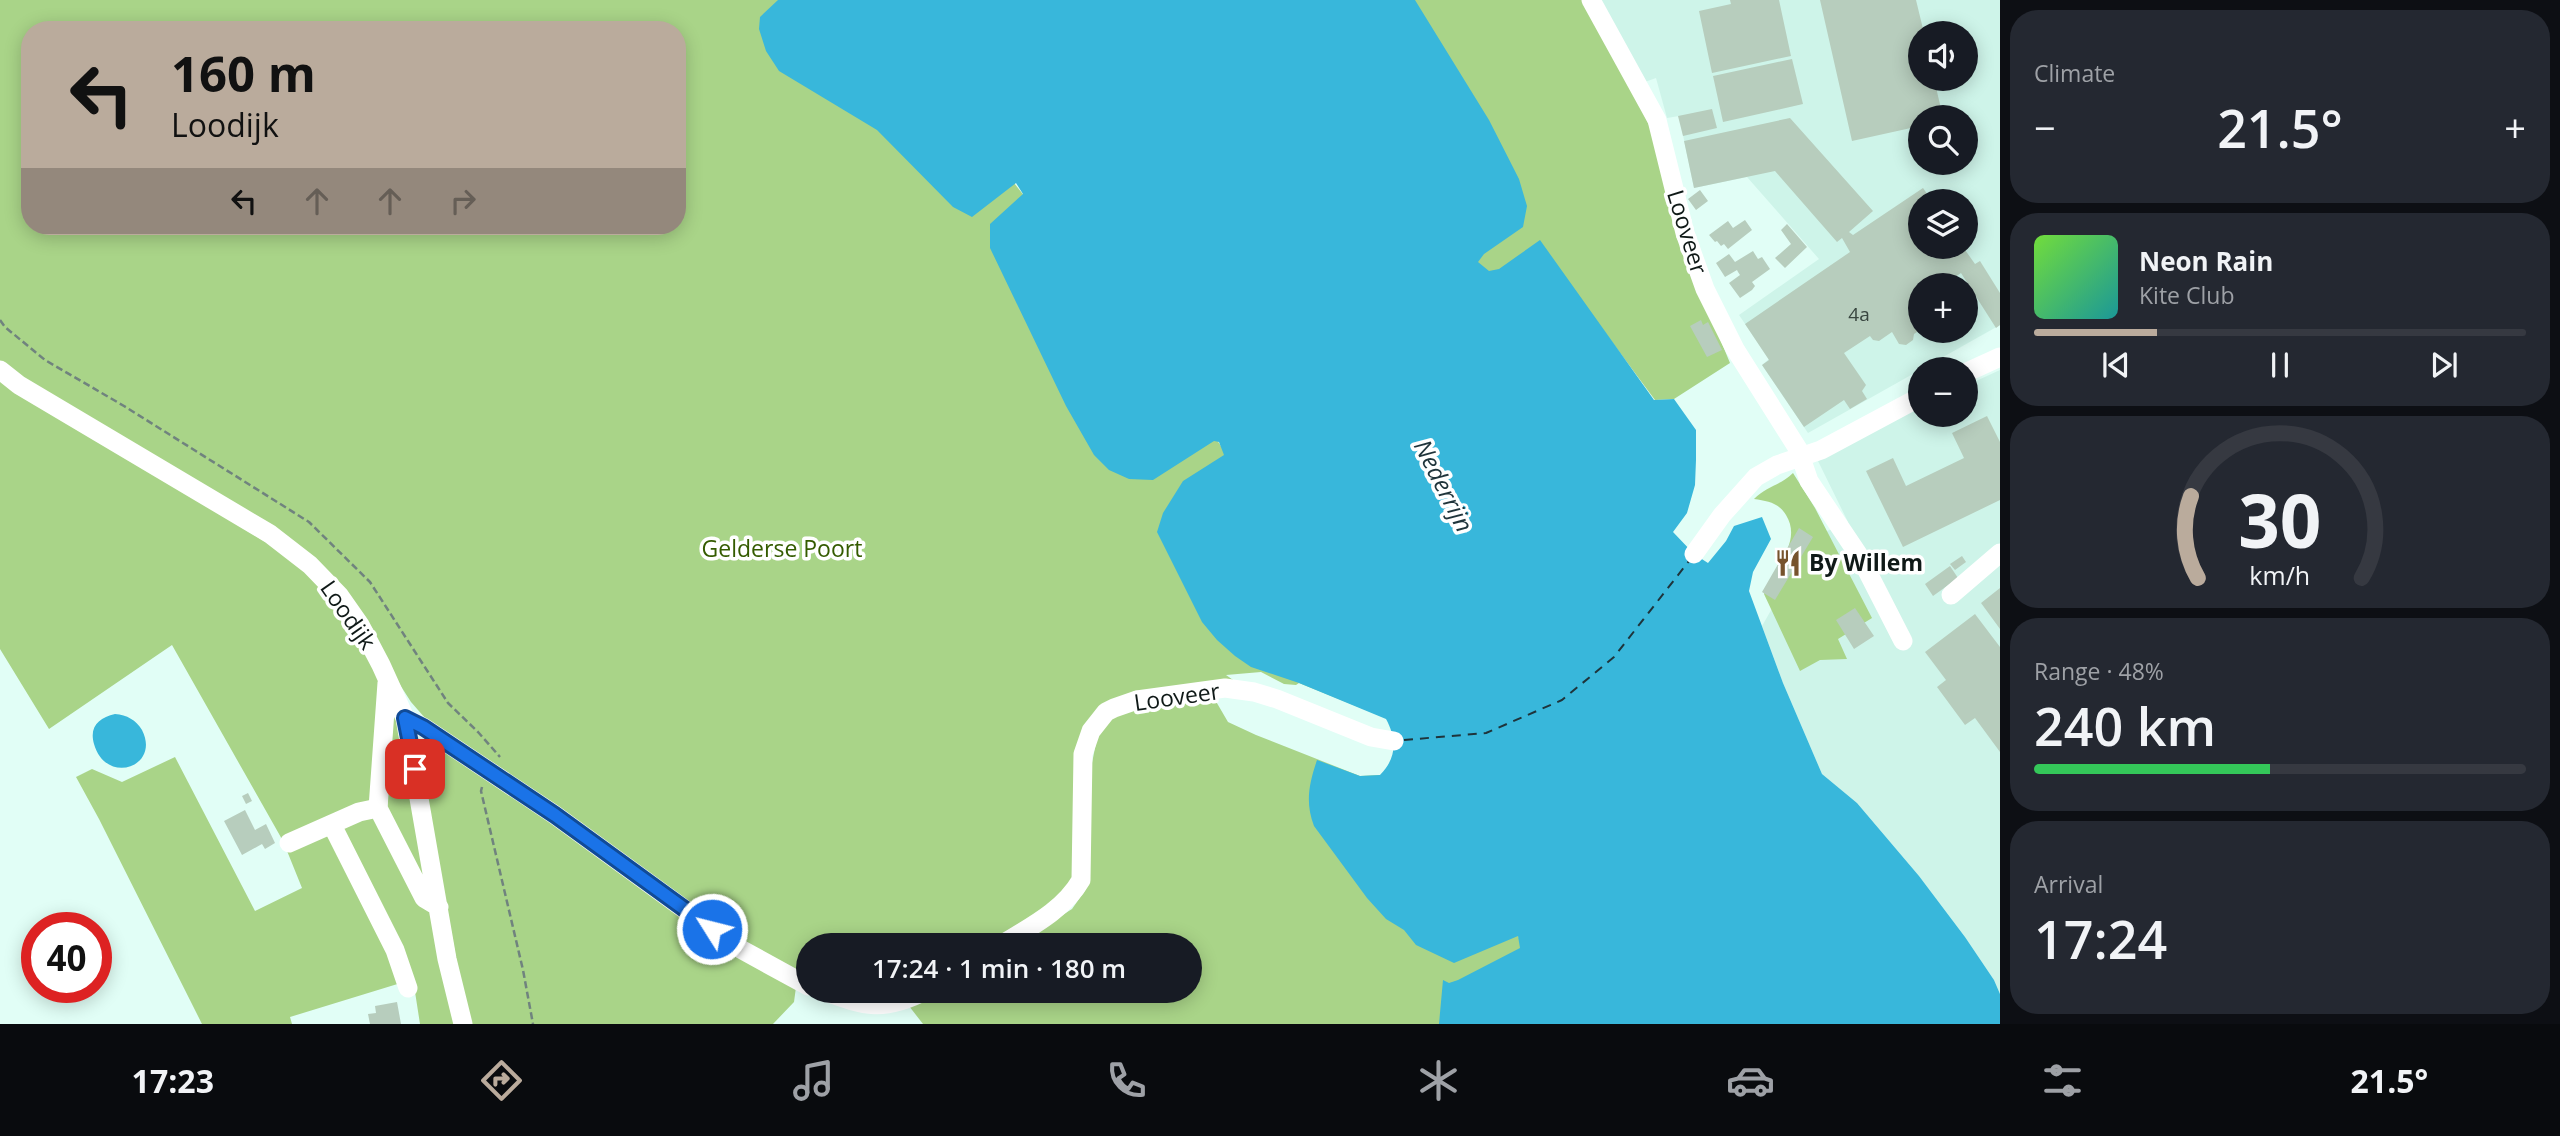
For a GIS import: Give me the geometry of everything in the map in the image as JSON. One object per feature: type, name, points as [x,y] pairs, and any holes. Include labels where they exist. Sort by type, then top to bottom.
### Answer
[{"type":"street","name":"Looveer","points":[[1591,0],[1657,120],[1685,233],[1705,289],[1735,349],[1798,449],[1809,481],[1860,557],[1903,641]]},
{"type":"street","points":[[1978,367],[2000,357]]},
{"type":"street","name":"Loodijk","points":[[0,370],[19,385],[270,534],[310,565],[339,595],[360,625],[405,718],[447,960],[463,1024]]},
{"type":"street","points":[[1694,554],[1722,515],[1756,477],[1777,465],[1821,450],[1908,403]]},
{"type":"street","points":[[1951,595],[2000,554]]},
{"type":"street","points":[[387,678],[378,808],[424,898],[439,907]]},
{"type":"street","name":"Looveer","points":[[1020,933],[1059,908],[1081,880],[1083,754],[1091,731],[1105,712],[1137,700],[1225,688],[1277,699],[1371,737],[1394,741]]},
{"type":"street","points":[[405,718],[423,727],[555,815],[735,946],[796,979]]},
{"type":"street","points":[[289,843],[359,812],[378,808]]},
{"type":"street","points":[[332,825],[395,950],[408,988]]},
{"type":"street","points":[[858,1003],[878,1007],[899,1003]]},
{"type":"path","points":[[490,772],[481,791],[533,1024]]},
{"type":"shaded area","points":[[1595,0],[2000,0],[2000,325],[1978,337],[1978,273],[1908,273],[1908,343],[1968,343],[1943,357],[1908,357],[1908,377],[1808,433],[1762,365],[1769,359],[1739,315],[1819,259],[1747,177],[1694,188],[1679,116],[1667,118],[1656,78],[1642,83]]},
{"type":"shaded area","points":[[2000,370],[2000,994],[1994,980],[1965,937],[1919,876],[1857,803],[1822,774],[1762,626],[1813,537],[1848,522],[1818,461],[1908,413],[1908,427],[1978,427],[1978,380]]},
{"type":"green space","name":"Gelderse Poort","points":[[0,0],[858,0],[1014,183],[1219,443],[1388,719],[1299,683],[1284,684],[1261,672],[1226,675],[1236,682],[1096,715],[1073,880],[1063,898],[1003,933],[796,933],[796,973],[743,944],[425,718],[411,702],[340,591],[0,362]]},
{"type":"green space","points":[[1280,0],[1584,0],[1618,60],[1659,146],[1713,322],[1730,363],[1674,399],[1655,400],[1598,323],[1546,357]]},
{"type":"green space","points":[[0,380],[295,560],[332,599],[381,674],[373,800],[329,828],[404,982],[290,1017],[292,1024],[202,1024],[76,777],[92,769],[122,782],[175,757],[255,911],[302,888],[283,841],[172,645],[49,729],[0,649]]},
{"type":"green space","points":[[1793,473],[1815,508],[1872,618],[1838,639],[1847,659],[1820,660],[1800,671],[1764,594],[1789,545],[1790,525],[1786,515],[1776,505],[1754,499]]},
{"type":"green space","points":[[1214,698],[1228,722],[1256,735],[1360,776],[1380,775],[1518,936],[1559,1024],[923,1024],[909,1006],[915,1003],[1202,1003],[1202,933],[1034,933],[1072,909],[1086,889],[1091,768],[1097,738],[1113,716],[1138,708]]},
{"type":"green space","points":[[394,702],[431,896],[387,813]]},
{"type":"green space","points":[[433,741],[796,987],[794,1002],[773,1024],[471,1024],[461,985],[418,751],[424,744]]},
{"type":"green space","points":[[378,816],[434,916],[461,1024],[420,1024],[413,979],[342,836],[343,823]]},
{"type":"water","name":"Nederrijn","points":[[778,0],[1415,0],[1489,120],[1519,179],[1527,206],[1523,227],[1484,254],[1478,262],[1489,271],[1499,269],[1540,240],[1654,400],[1674,399],[1696,430],[1696,460],[1695,485],[1687,513],[1673,532],[1694,554],[1708,563],[1734,526],[1762,517],[1771,539],[1753,572],[1749,591],[1783,683],[1822,774],[1857,803],[1919,876],[1965,937],[1994,980],[2000,994],[2000,1024],[1439,1024],[1443,980],[1449,983],[1458,980],[1520,948],[1518,936],[1454,963],[1416,945],[1404,930],[1386,919],[1367,898],[1314,826],[1309,793],[1317,760],[1360,776],[1380,775],[1390,762],[1394,748],[1392,734],[1386,719],[1299,683],[1251,667],[1217,640],[1202,622],[1157,532],[1163,513],[1183,481],[1224,455],[1219,442],[1214,441],[1153,480],[1129,479],[1109,470],[1094,455],[1066,406],[990,248],[990,224],[1023,194],[1016,183],[972,217],[953,207],[877,130],[779,71],[766,51],[759,29],[760,17]]},
{"type":"water","points":[[115,714],[137,723],[146,743],[144,754],[130,767],[109,765],[100,757],[94,744],[94,728],[104,718]]},
{"type":"building","points":[[1730,0],[1779,0],[1791,56],[1712,73],[1699,11],[1731,4]]},
{"type":"building","points":[[1820,0],[1916,0],[1921,21],[1908,21],[1908,91],[1937,91],[1940,105],[1908,105],[1908,129],[1852,141]]},
{"type":"building","points":[[1792,59],[1803,104],[1723,122],[1713,76]]},
{"type":"building","points":[[1712,109],[1717,128],[1683,136],[1678,116]]},
{"type":"building","points":[[1790,118],[1873,211],[1849,232],[1853,235],[1908,198],[1908,259],[1971,259],[1975,264],[1980,261],[2000,293],[2000,325],[1996,328],[1978,300],[1978,273],[1908,273],[1909,343],[1899,344],[1892,332],[1879,341],[1870,336],[1844,353],[1866,385],[1862,391],[1867,399],[1850,409],[1844,400],[1804,427],[1762,365],[1769,360],[1745,324],[1850,252],[1842,238],[1837,242],[1775,171],[1694,188],[1684,141]]},
{"type":"building","points":[[1700,190],[1708,201],[1696,210],[1688,199]]},
{"type":"building","points":[[1745,220],[1752,230],[1728,249],[1709,235],[1728,221],[1733,228]]},
{"type":"building","points":[[1787,224],[1807,247],[1785,268],[1775,258],[1791,244],[1781,230]]},
{"type":"building","points":[[1753,251],[1758,259],[1762,257],[1770,269],[1752,282],[1755,286],[1752,290],[1740,298],[1729,283],[1740,275],[1737,270],[1725,277],[1716,263],[1729,254],[1735,262]]},
{"type":"building","points":[[1701,320],[1703,325],[1708,322],[1722,350],[1707,357],[1690,326]]},
{"type":"building","points":[[1987,416],[2000,442],[2000,500],[1903,547],[1866,471],[1893,458],[1906,486],[1964,458],[1952,433],[1964,427],[1978,427],[1978,420]]},
{"type":"building","points":[[1799,528],[1813,537],[1775,600],[1762,592]]},
{"type":"building","points":[[1962,556],[1966,562],[1955,570],[1950,564]]},
{"type":"building","points":[[1950,566],[1958,578],[1933,596],[1925,584]]},
{"type":"building","points":[[2000,588],[2000,629],[1981,603]]},
{"type":"building","points":[[1855,608],[1874,636],[1854,649],[1836,620]]},
{"type":"building","points":[[1975,614],[2000,647],[2000,752],[1975,718],[1965,725],[1937,687],[1946,680],[1925,652]]},
{"type":"building","points":[[248,793],[252,801],[246,804],[242,796]]},
{"type":"building","points":[[245,810],[255,830],[266,824],[275,843],[265,849],[262,844],[242,855],[224,821]]},
{"type":"building","points":[[397,1002],[401,1024],[370,1024],[368,1014],[376,1013],[375,1006]]},
{"type":"ferry route","points":[[1404,740],[1486,733],[1562,700],[1614,657],[1689,561]]},
{"type":"place","name":"By Willem","points":[[1788,563]]},
{"type":"route","points":[[415,769],[405,718],[423,727],[555,815],[712,929]]}]
